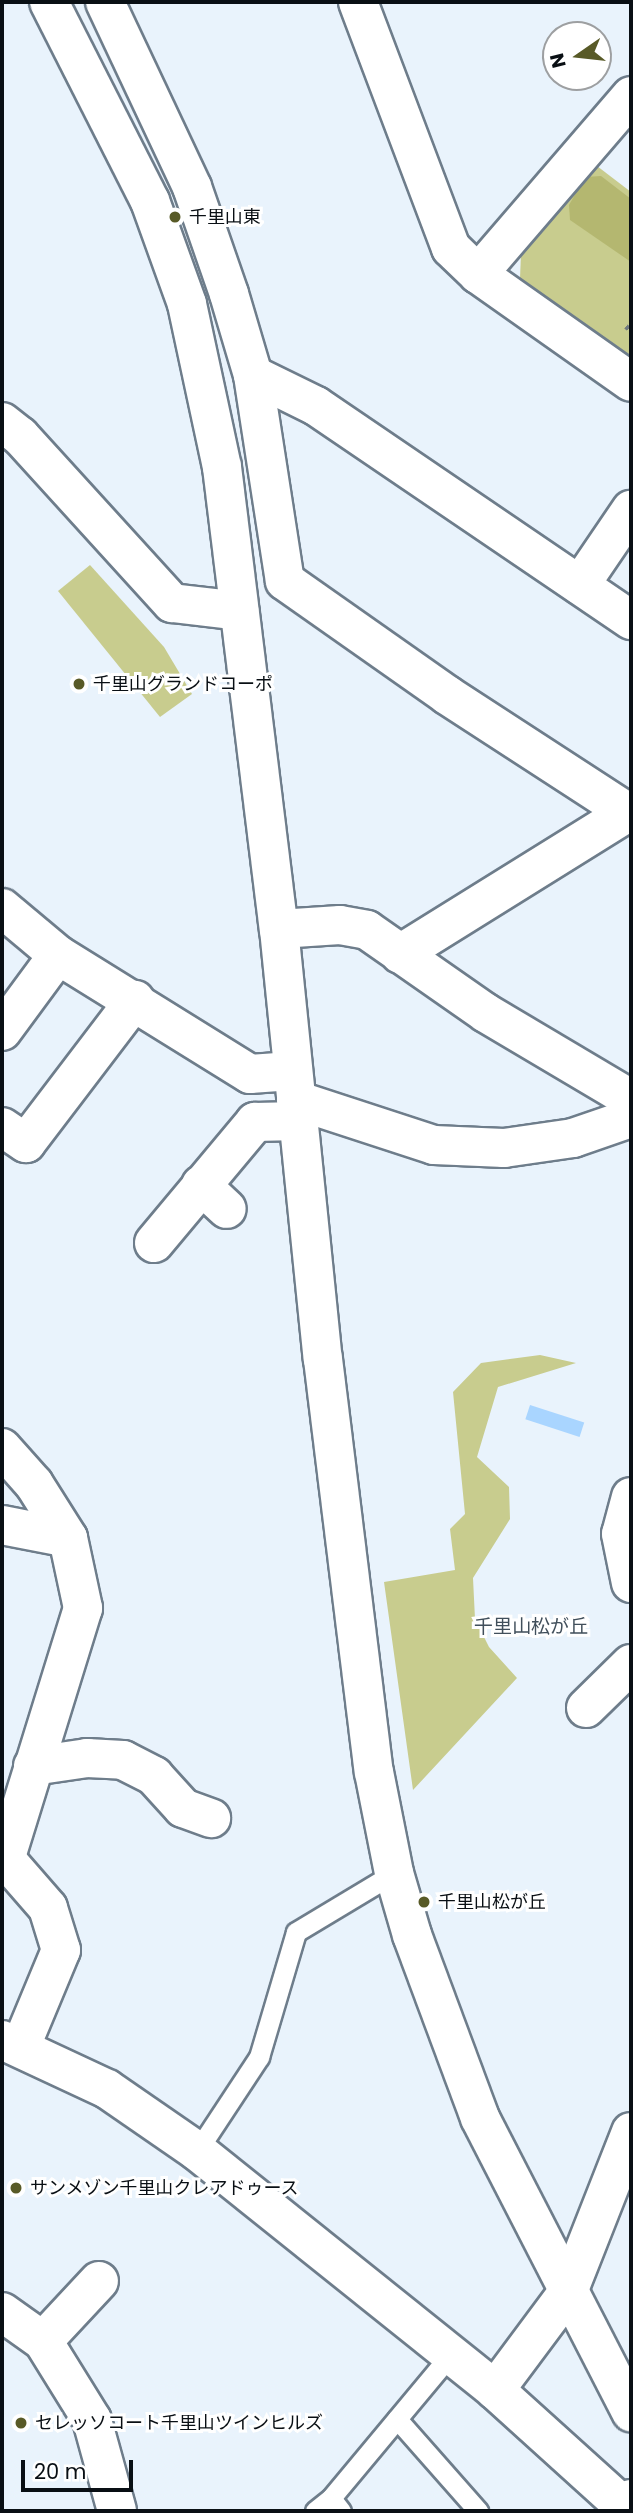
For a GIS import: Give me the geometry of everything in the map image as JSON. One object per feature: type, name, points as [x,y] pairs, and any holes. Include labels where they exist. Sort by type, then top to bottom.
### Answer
[{"type":"street","points":[[49,2],[150,201],[187,304],[222,467],[279,929],[295,1097],[374,1772],[394,1873],[412,1935],[481,2118],[631,2412]]},
{"type":"street","points":[[105,2],[192,187],[253,375],[285,581],[447,695],[629,811],[400,954]]},
{"type":"street","points":[[358,2],[451,248],[478,274],[631,382]]},
{"type":"street","points":[[478,274],[631,96]]},
{"type":"street","points":[[253,375],[316,406],[631,620]]},
{"type":"street","points":[[2,422],[20,436],[172,603],[240,611]]},
{"type":"street","points":[[580,585],[631,510]]},
{"type":"street","points":[[2,908],[58,955],[135,1000],[250,1074],[295,1097],[434,1145],[504,1148],[573,1138],[631,1118]]},
{"type":"street","points":[[279,929],[340,925],[367,930],[497,1021],[631,1100]]},
{"type":"street","points":[[2,1031],[58,955]]},
{"type":"street","points":[[2,1127],[26,1143],[135,1000]]},
{"type":"street","points":[[154,1243],[214,1197],[255,1122],[295,1097]]},
{"type":"street","points":[[2,1448],[34,1484],[68,1538],[83,1608],[4,1856],[48,1908],[61,1950],[11,2043],[107,2090],[197,2151],[495,2390],[620,2502],[631,2499]]},
{"type":"street","points":[[631,1497],[621,1534],[631,1583]]},
{"type":"street","points":[[2,1525],[68,1538]]},
{"type":"street","points":[[586,1708],[631,1664]]},
{"type":"street","points":[[33,1766],[87,1758],[123,1760],[154,1776],[183,1808],[211,1818]]},
{"type":"street","points":[[495,2390],[568,2292],[631,2132]]},
{"type":"street","points":[[43,2341],[99,2281]]},
{"type":"street","points":[[2,2312],[43,2341],[92,2420],[117,2511]]},
{"type":"lane","points":[[197,2151],[259,2057],[296,1932],[394,1873]]},
{"type":"lane","points":[[315,2511],[336,2505],[397,2419],[451,2354]]},
{"type":"lane","points":[[397,2419],[478,2511]]},
{"type":"green space","points":[[597,166],[631,192],[631,356],[520,279],[521,253]]},
{"type":"green space","points":[[601,176],[631,199],[631,262],[570,220],[569,205],[585,177]]},
{"type":"green space","points":[[90,565],[164,647],[192,694],[160,717],[58,591]]},
{"type":"green space","points":[[540,1355],[576,1363],[498,1387],[477,1457],[509,1487],[510,1519],[473,1578],[475,1619],[489,1647],[517,1678],[413,1790],[384,1582],[455,1570],[450,1529],[465,1514],[453,1392],[481,1363]]},
{"type":"water","points":[[530,1405],[584,1423],[580,1437],[525,1419]]},
{"type":"place","name":"千里山東","points":[[175,217]]},
{"type":"place","name":"千里山グランドコーポ","points":[[79,684]]},
{"type":"place","name":"千里山松が丘","points":[[424,1902]]},
{"type":"place","name":"サンメゾン千里山クレアドゥース","points":[[16,2188]]},
{"type":"place","name":"セレッソコート千里山ツインヒルズ","points":[[21,2423]]},
{"type":"district","name":"千里山松が丘","points":[[531,1627]]}]
